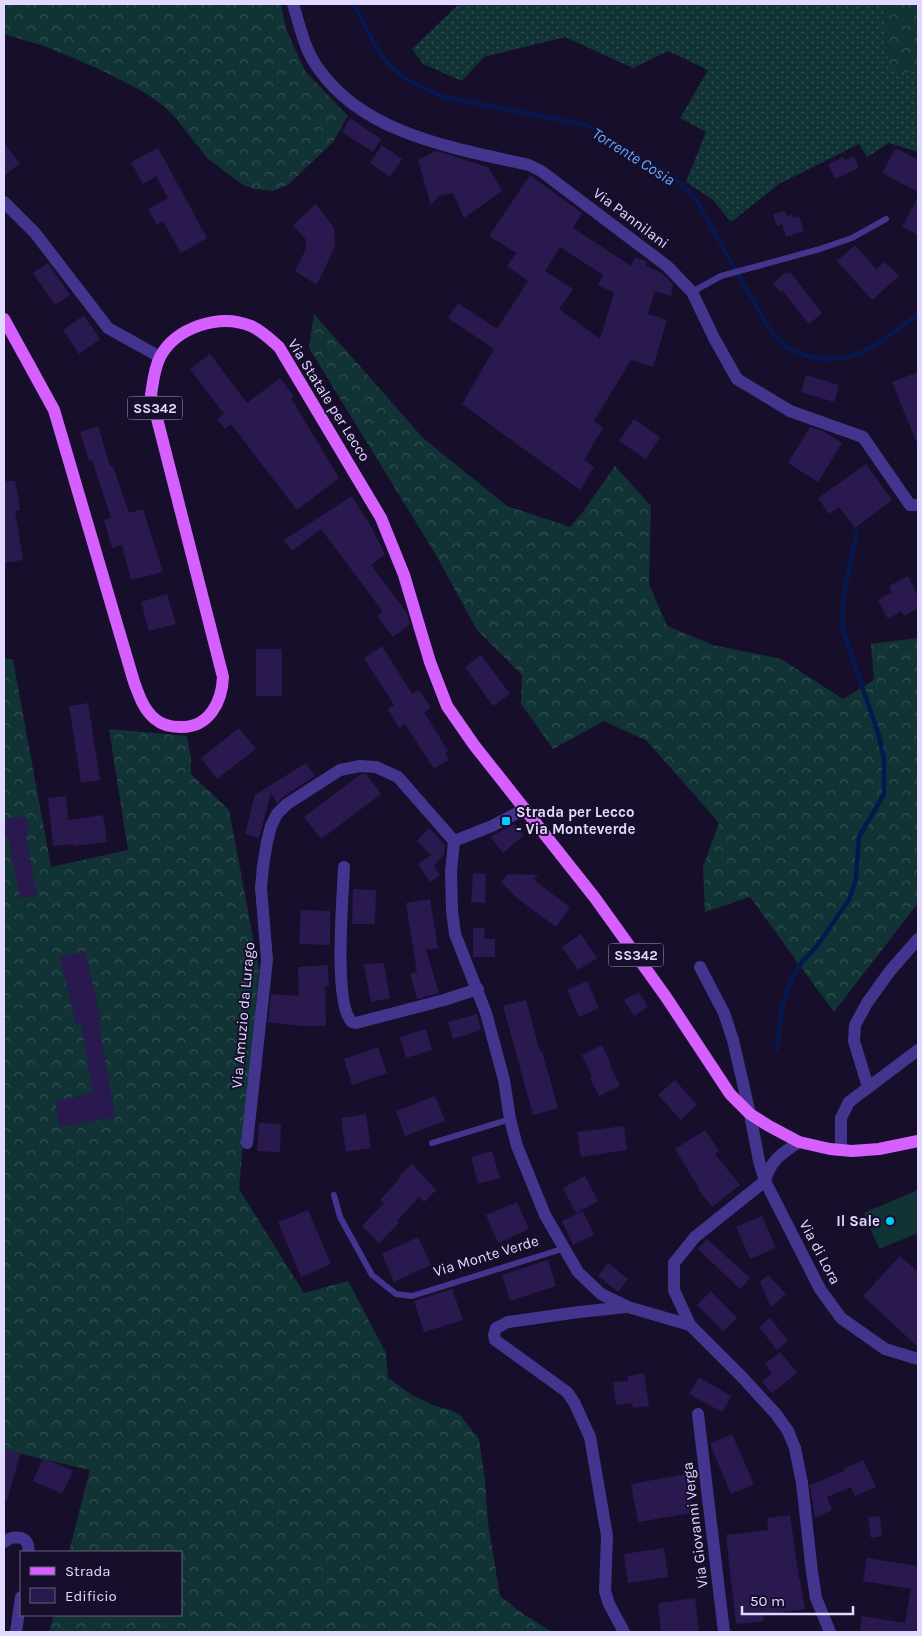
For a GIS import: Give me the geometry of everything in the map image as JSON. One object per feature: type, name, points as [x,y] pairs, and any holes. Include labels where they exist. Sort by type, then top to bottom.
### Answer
[{"type":"main road","name":"Via Statale per Lecco","points":[[4,319],[54,410],[140,696],[146,709],[161,724],[187,728],[201,723],[209,716],[217,704],[222,691],[223,677],[151,395],[153,374],[160,357],[169,344],[181,334],[198,326],[218,321],[250,326],[264,333],[279,347],[381,518],[404,575],[430,662],[447,706],[474,745],[600,905],[666,997],[730,1094],[750,1114],[798,1142],[852,1151],[879,1149],[918,1141]]},
{"type":"street","name":"Via Pannilani","points":[[293,4],[303,40],[317,67],[337,91],[360,109],[383,123],[418,137],[535,168],[667,266],[692,292],[714,338],[737,378],[790,411],[863,437],[910,505],[918,505]]},
{"type":"street","points":[[4,202],[35,233],[108,328],[160,357]]},
{"type":"street","name":"Via Amuzio da Lurago","points":[[247,1143],[267,960],[261,888],[263,866],[271,826],[277,814],[287,804],[340,770],[360,766],[376,767],[398,777],[454,841]]},
{"type":"street","points":[[454,841],[492,826],[525,809]]},
{"type":"street","name":"Via Monte Verde","points":[[454,841],[451,872],[452,912],[455,934],[478,989],[504,1080],[510,1119],[517,1146],[544,1215],[565,1248]]},
{"type":"street","points":[[344,867],[340,959],[345,1008],[347,1016],[352,1022],[356,1023],[444,1000],[478,989]]},
{"type":"street","points":[[868,1087],[854,1041],[855,1025],[867,1003],[890,971],[918,939]]},
{"type":"street","name":"Via di Lora","points":[[700,967],[724,1012],[733,1040],[765,1181],[820,1289],[841,1318],[885,1350],[918,1359]]},
{"type":"street","points":[[841,1150],[841,1118],[849,1102],[918,1050]]},
{"type":"street","points":[[798,1142],[781,1154],[768,1170],[765,1181],[695,1237],[674,1263],[674,1290],[690,1325],[742,1377],[776,1414],[788,1431],[802,1483],[816,1598],[830,1632]]},
{"type":"street","points":[[565,1248],[578,1272],[601,1294],[628,1307],[690,1325]]},
{"type":"street","points":[[624,1632],[609,1604],[605,1591],[607,1536],[590,1437],[574,1402],[567,1392],[495,1340],[494,1335],[496,1328],[508,1322],[628,1307]]},
{"type":"street","name":"Via Giovanni Verga","points":[[698,1414],[724,1632]]},
{"type":"street","points":[[4,1542],[9,1538],[18,1536],[25,1540],[29,1547],[28,1551]]},
{"type":"street","points":[[16,1632],[20,1604]]},
{"type":"lane","points":[[692,292],[720,276],[764,265],[844,240],[886,219]]},
{"type":"lane","points":[[432,1143],[510,1119]]},
{"type":"lane","name":"Via Monte Verde","points":[[334,1195],[340,1217],[372,1276],[396,1294],[412,1296],[565,1248]]},
{"type":"green space","points":[[4,4],[281,4],[286,29],[305,71],[348,116],[333,142],[288,185],[273,191],[255,189],[243,185],[208,159],[175,117],[164,106],[144,92],[101,70],[47,47],[4,34]]},
{"type":"green space","points":[[459,4],[885,4],[884,14],[918,65],[918,152],[889,143],[867,157],[859,144],[779,184],[731,222],[713,200],[686,182],[706,132],[680,118],[708,70],[668,51],[633,68],[565,37],[484,57],[462,81],[423,64],[412,49]]},
{"type":"green space","points":[[885,4],[918,4],[918,65],[916,64],[903,77],[889,70],[884,14]]},
{"type":"green space","points":[[314,314],[423,438],[507,506],[570,527],[615,466],[651,506],[649,584],[667,626],[713,645],[781,659],[843,699],[874,680],[871,644],[918,638],[918,903],[834,1012],[750,897],[705,912],[703,867],[719,823],[647,741],[604,721],[553,749],[521,704],[522,675],[477,630],[436,555],[309,348]]},
{"type":"green space","points":[[4,658],[13,660],[51,867],[128,850],[109,729],[187,736],[191,758],[191,774],[229,810],[259,970],[239,1189],[304,1293],[348,1281],[386,1353],[388,1378],[412,1395],[460,1415],[479,1439],[485,1480],[488,1523],[500,1596],[523,1614],[552,1632],[49,1632],[54,1616],[182,1616],[182,1551],[69,1551],[90,1470],[4,1450]]},
{"type":"green space","points":[[918,1190],[918,1233],[879,1249],[864,1213]]},
{"type":"building","points":[[350,118],[381,139],[373,152],[342,132]]},
{"type":"building","points":[[4,143],[20,163],[4,176]]},
{"type":"building","points":[[382,145],[402,159],[390,177],[370,163]]},
{"type":"building","points":[[158,148],[207,238],[181,253],[163,221],[157,225],[148,209],[168,198],[156,176],[143,184],[131,162]]},
{"type":"building","points":[[896,148],[918,160],[918,192],[882,173]]},
{"type":"building","points":[[436,151],[488,167],[502,191],[464,218],[453,193],[439,196],[431,205],[418,160]]},
{"type":"building","points":[[854,156],[859,168],[835,179],[828,164],[843,157],[845,160]]},
{"type":"building","points":[[530,175],[582,213],[573,228],[631,266],[635,257],[646,261],[646,266],[662,273],[673,284],[671,296],[655,291],[648,314],[667,320],[653,367],[631,360],[594,421],[603,428],[584,460],[594,467],[580,490],[462,404],[494,349],[448,318],[458,303],[497,329],[528,281],[507,266],[516,253],[489,236]],"holes":[[[560,247],[603,275],[598,285],[614,293],[600,339],[559,309],[573,289],[545,271]]]},
{"type":"building","points":[[918,197],[918,235],[902,227]]},
{"type":"building","points":[[316,204],[334,228],[335,246],[317,285],[295,271],[306,249],[306,240],[293,225]]},
{"type":"building","points":[[785,211],[787,216],[792,214],[793,218],[799,216],[804,231],[786,237],[782,224],[777,226],[773,214]]},
{"type":"building","points":[[855,245],[876,269],[885,262],[899,276],[872,300],[837,261]]},
{"type":"building","points":[[48,263],[70,295],[55,305],[33,273]]},
{"type":"building","points":[[790,272],[822,313],[809,324],[783,291],[780,292],[773,283],[785,273]]},
{"type":"building","points":[[84,315],[100,339],[79,354],[63,330]]},
{"type":"building","points":[[210,354],[247,403],[280,378],[294,396],[291,398],[339,478],[297,510],[231,424],[225,429],[217,419],[224,414],[190,369]]},
{"type":"building","points":[[918,372],[918,446],[892,382]]},
{"type":"building","points":[[806,375],[839,385],[834,402],[801,392]]},
{"type":"building","points":[[634,419],[660,437],[646,459],[619,441]]},
{"type":"building","points":[[98,426],[110,466],[113,466],[129,513],[143,509],[163,572],[131,580],[122,545],[112,548],[104,520],[111,518],[92,460],[89,461],[80,432]]},
{"type":"building","points":[[810,427],[823,431],[842,443],[818,482],[788,463]]},
{"type":"building","points":[[866,464],[892,500],[855,528],[839,507],[829,514],[818,498]]},
{"type":"building","points":[[4,481],[15,481],[20,510],[15,511],[23,560],[4,563]]},
{"type":"building","points":[[352,496],[385,554],[371,565],[407,613],[410,624],[393,637],[377,616],[383,612],[321,529],[292,551],[284,540]]},
{"type":"building","points":[[908,576],[918,596],[918,608],[904,616],[901,611],[888,619],[878,600],[892,592],[889,586]]},
{"type":"building","points":[[167,594],[176,624],[149,631],[141,602]]},
{"type":"building","points":[[382,646],[412,694],[419,690],[431,708],[424,712],[448,751],[445,753],[449,760],[434,769],[405,724],[399,728],[388,709],[394,705],[364,658]]},
{"type":"building","points":[[256,649],[282,649],[282,696],[256,696]]},
{"type":"building","points":[[481,655],[510,694],[493,706],[465,667]]},
{"type":"building","points":[[88,703],[100,780],[81,783],[69,706]]},
{"type":"building","points":[[239,728],[256,749],[217,779],[201,758]]},
{"type":"building","points":[[306,763],[315,776],[277,803],[271,793],[259,838],[245,834],[255,795]]},
{"type":"building","points":[[361,774],[366,774],[381,794],[321,839],[304,817]]},
{"type":"building","points":[[66,796],[68,820],[103,815],[107,842],[74,846],[73,844],[53,846],[48,798]]},
{"type":"building","points":[[27,817],[28,835],[26,836],[37,895],[20,898],[8,837],[4,838],[4,819]]},
{"type":"building","points":[[514,824],[524,835],[503,853],[490,837]]},
{"type":"building","points":[[429,828],[445,845],[444,855],[434,866],[440,875],[430,882],[418,864],[431,855],[417,841]]},
{"type":"building","points":[[473,873],[486,874],[485,903],[471,902]]},
{"type":"building","points":[[508,874],[538,875],[534,880],[570,907],[556,927],[518,899],[501,882]]},
{"type":"building","points":[[353,889],[376,890],[375,924],[352,924]]},
{"type":"building","points":[[430,899],[438,948],[426,950],[439,993],[417,999],[410,974],[417,972],[406,903]]},
{"type":"building","points":[[301,910],[330,911],[330,945],[299,944]]},
{"type":"building","points":[[473,928],[485,928],[484,939],[495,939],[495,957],[473,957]]},
{"type":"building","points":[[581,934],[597,958],[578,970],[562,947]]},
{"type":"building","points":[[85,951],[101,1020],[98,1020],[115,1117],[60,1127],[55,1101],[93,1093],[81,1024],[76,1025],[60,957]]},
{"type":"building","points":[[384,963],[390,998],[371,1002],[364,964]]},
{"type":"building","points":[[328,965],[329,986],[325,986],[326,1026],[301,1026],[268,1022],[271,994],[299,996],[298,967]]},
{"type":"building","points":[[587,981],[599,1008],[579,1017],[567,990]]},
{"type":"building","points":[[639,992],[648,1007],[634,1016],[624,1000]]},
{"type":"building","points":[[526,1000],[558,1108],[533,1115],[503,1006]]},
{"type":"building","points":[[477,1014],[481,1030],[453,1039],[448,1022]]},
{"type":"building","points":[[426,1029],[432,1050],[406,1058],[400,1037]]},
{"type":"building","points":[[602,1045],[620,1086],[599,1096],[582,1055]]},
{"type":"building","points":[[378,1047],[387,1073],[352,1085],[344,1059]]},
{"type":"building","points":[[675,1080],[697,1105],[681,1120],[658,1095]]},
{"type":"building","points":[[435,1096],[445,1121],[405,1136],[396,1111]]},
{"type":"building","points":[[366,1114],[371,1148],[346,1152],[341,1118]]},
{"type":"building","points":[[259,1123],[281,1124],[280,1152],[257,1151]]},
{"type":"building","points":[[624,1126],[627,1150],[581,1157],[577,1132]]},
{"type":"building","points":[[705,1130],[719,1151],[715,1154],[740,1185],[712,1207],[698,1189],[675,1149]]},
{"type":"building","points":[[492,1151],[500,1178],[478,1184],[471,1157]]},
{"type":"building","points":[[412,1164],[436,1190],[424,1202],[419,1197],[397,1221],[399,1223],[379,1243],[362,1226],[384,1203],[380,1200],[400,1178],[399,1176]]},
{"type":"building","points":[[585,1176],[598,1201],[576,1213],[563,1188]]},
{"type":"building","points":[[517,1202],[529,1229],[498,1243],[486,1215]]},
{"type":"building","points":[[308,1210],[331,1264],[301,1277],[278,1222]]},
{"type":"building","points":[[583,1211],[594,1235],[573,1245],[562,1221]]},
{"type":"building","points":[[762,1216],[776,1248],[750,1259],[736,1227]]},
{"type":"building","points":[[418,1237],[431,1265],[394,1282],[382,1254]]},
{"type":"building","points":[[707,1239],[750,1278],[740,1289],[698,1249]]},
{"type":"building","points":[[900,1256],[918,1272],[918,1347],[863,1296]]},
{"type":"building","points":[[548,1260],[556,1286],[510,1301],[502,1275]]},
{"type":"building","points":[[608,1263],[628,1279],[618,1292],[598,1276]]},
{"type":"building","points":[[768,1275],[786,1294],[771,1307],[760,1282]]},
{"type":"building","points":[[452,1289],[463,1320],[424,1332],[414,1301]]},
{"type":"building","points":[[711,1291],[737,1318],[723,1331],[697,1305]]},
{"type":"building","points":[[770,1318],[788,1341],[777,1350],[759,1327]]},
{"type":"building","points":[[780,1352],[797,1373],[772,1393],[762,1382],[772,1373],[765,1364]]},
{"type":"building","points":[[644,1373],[649,1406],[633,1408],[632,1403],[616,1405],[613,1382],[628,1381],[628,1376]]},
{"type":"building","points":[[699,1377],[731,1396],[722,1412],[689,1394]]},
{"type":"building","points":[[732,1434],[754,1484],[731,1494],[710,1444]]},
{"type":"building","points":[[4,1449],[20,1454],[7,1501],[4,1500]]},
{"type":"building","points":[[43,1458],[73,1471],[62,1494],[33,1481]]},
{"type":"building","points":[[863,1460],[876,1487],[855,1496],[851,1487],[827,1497],[832,1510],[815,1518],[810,1485],[844,1471],[843,1469]]},
{"type":"building","points":[[686,1474],[692,1513],[638,1522],[631,1484]]},
{"type":"building","points":[[790,1515],[805,1609],[763,1615],[764,1621],[736,1624],[726,1535],[768,1530],[767,1518]]},
{"type":"building","points":[[880,1516],[882,1536],[871,1538],[868,1517]]},
{"type":"building","points":[[664,1548],[668,1577],[628,1583],[624,1554]]},
{"type":"building","points":[[867,1558],[918,1566],[918,1632],[860,1632],[862,1616],[905,1623],[911,1589],[863,1581]]},
{"type":"building","points":[[695,1598],[699,1632],[661,1632],[658,1603]]},
{"type":"waterway","name":"Torrente Cosia","points":[[354,4],[377,49],[391,67],[405,79],[444,97],[586,125],[673,177],[695,198],[768,327],[789,349],[811,357],[827,359],[855,355],[869,349],[918,314]]},
{"type":"waterway","points":[[777,1049],[782,1007],[788,987],[801,963],[817,946],[849,900],[856,879],[859,837],[884,794],[884,760],[879,736],[843,630],[843,598],[857,532]]},
{"type":"place","name":"Strada per Lecco - Via Monteverde","points":[[506,821]]},
{"type":"place","name":"Il Sale","points":[[890,1221]]}]
